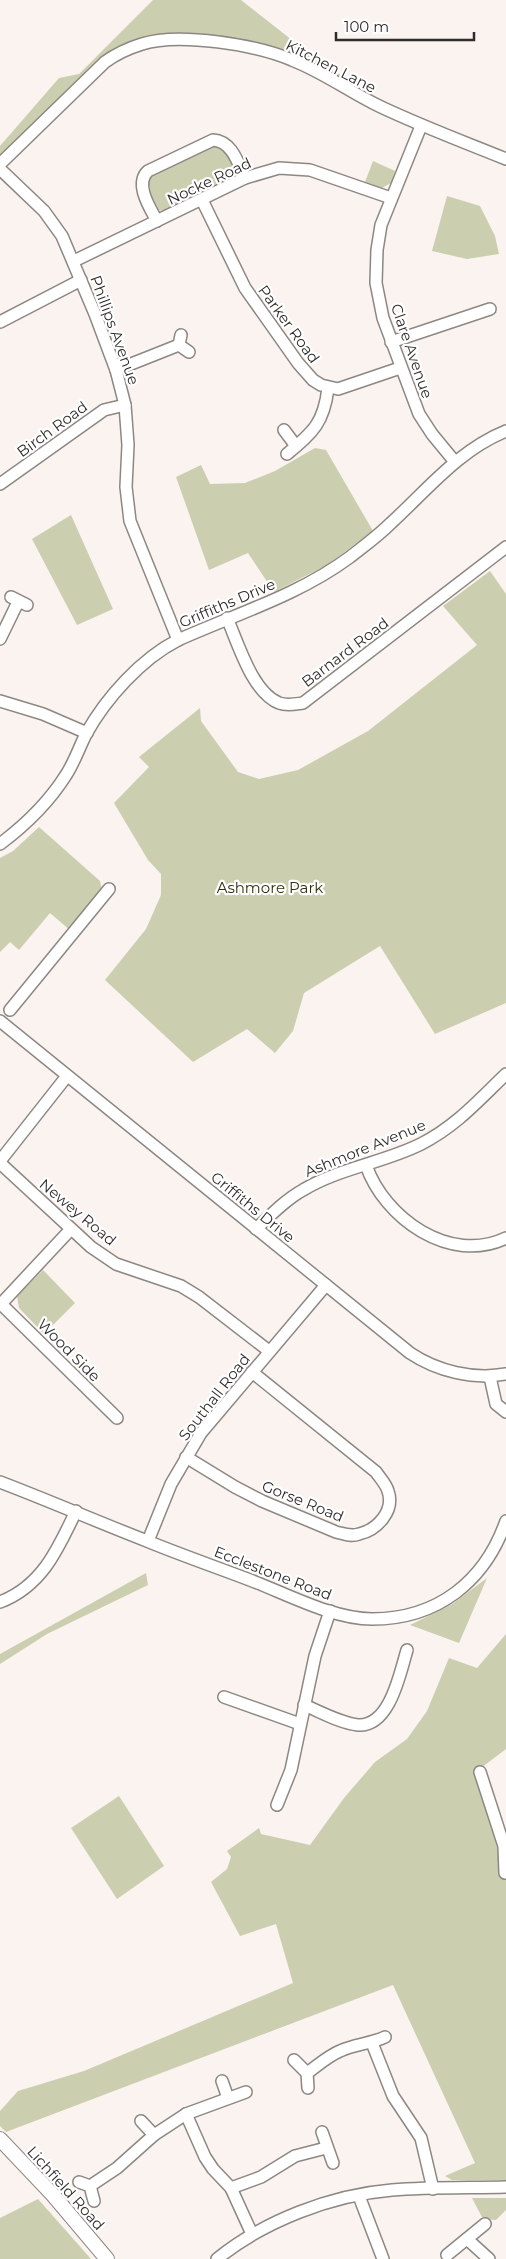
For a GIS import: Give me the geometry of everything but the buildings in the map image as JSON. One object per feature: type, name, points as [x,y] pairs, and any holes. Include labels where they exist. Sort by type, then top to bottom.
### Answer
[{"type":"main road","name":"Lichfield Road","points":[[0,2139],[41,2182],[108,2259]]},
{"type":"street","name":"Kitchen Lane","points":[[0,164],[105,62],[117,54],[143,43],[161,40],[188,40],[250,48],[280,55],[310,69],[360,97],[421,126],[506,159]]},
{"type":"street","name":"Clare Avenue","points":[[421,126],[391,198],[378,237],[376,267],[378,300],[400,368],[423,422],[455,462]]},
{"type":"street","points":[[157,221],[142,186],[143,176],[148,171],[213,140],[218,140],[229,146],[245,178]]},
{"type":"street","name":"Nocke Road","points":[[74,262],[245,178],[279,168],[310,170],[391,198]]},
{"type":"street","name":"Phillips Avenue","points":[[0,169],[44,211],[62,236],[82,280],[116,370],[125,405],[128,445],[126,487],[130,521],[178,640]]},
{"type":"street","name":"Parker Road","points":[[202,200],[245,288],[255,303],[306,374],[328,388]]},
{"type":"street","points":[[0,322],[82,280]]},
{"type":"street","points":[[391,342],[490,309]]},
{"type":"street","points":[[116,370],[183,344]]},
{"type":"street","points":[[286,454],[312,432],[323,411],[328,388],[347,387],[400,368]]},
{"type":"street","name":"Birch Road","points":[[0,484],[104,410],[125,405]]},
{"type":"street","points":[[284,430],[296,446]]},
{"type":"street","name":"Griffiths Drive","points":[[0,844],[30,818],[65,776],[86,734],[120,687],[140,666],[178,640],[289,593],[347,559],[391,524],[455,462],[477,444],[506,431]]},
{"type":"street","name":"Barnard Road","points":[[227,618],[253,678],[266,694],[280,704],[303,703],[506,548]]},
{"type":"street","points":[[0,639],[19,602]]},
{"type":"street","points":[[0,700],[43,714],[86,734]]},
{"type":"street","points":[[10,1010],[109,889]]},
{"type":"street","name":"Griffiths Drive","points":[[0,1021],[418,1358],[452,1372],[490,1376],[506,1374]]},
{"type":"street","name":"Ashmore Avenue","points":[[256,1229],[278,1208],[304,1189],[413,1148],[446,1129],[474,1107],[506,1074]]},
{"type":"street","points":[[0,1162],[67,1076]]},
{"type":"street","name":"Newey Road","points":[[0,1162],[91,1247],[116,1264],[181,1286],[199,1297],[269,1351]]},
{"type":"street","points":[[366,1165],[373,1183],[386,1199],[414,1225],[434,1239],[445,1243],[470,1246],[491,1244],[506,1238]]},
{"type":"street","points":[[0,1305],[71,1229]]},
{"type":"street","name":"Southall Road","points":[[148,1541],[171,1484],[201,1434],[326,1285]]},
{"type":"street","name":"Wood Side","points":[[0,1305],[117,1418]]},
{"type":"street","name":"Gorse Road","points":[[186,1457],[262,1502],[336,1532],[349,1536],[359,1534],[378,1525],[389,1505],[389,1492],[376,1472],[252,1372]]},
{"type":"street","points":[[490,1376],[496,1404],[506,1412]]},
{"type":"street","name":"Ecclestone Road","points":[[0,1482],[330,1612],[371,1619],[413,1614],[440,1602],[458,1591],[484,1566],[494,1551],[506,1521]]},
{"type":"street","points":[[0,1602],[43,1573],[58,1550],[76,1512]]},
{"type":"street","points":[[277,1805],[291,1770],[315,1656],[330,1612]]},
{"type":"street","points":[[304,1705],[357,1725],[367,1724],[388,1709],[407,1650]]},
{"type":"street","points":[[224,1697],[300,1724]]},
{"type":"street","points":[[480,1772],[505,1846],[504,1873]]},
{"type":"street","points":[[307,2073],[338,2052],[352,2046],[372,2043],[385,2037]]},
{"type":"street","points":[[372,2043],[393,2096],[421,2138],[433,2189]]},
{"type":"street","points":[[294,2060],[307,2073],[308,2088]]},
{"type":"street","points":[[222,2081],[228,2098]]},
{"type":"street","points":[[90,2186],[118,2168],[154,2135],[186,2114],[246,2092]]},
{"type":"street","points":[[186,2114],[205,2157],[213,2169],[231,2188],[252,2234]]},
{"type":"street","points":[[141,2121],[154,2135]]},
{"type":"street","points":[[322,2132],[326,2148],[333,2162]]},
{"type":"street","points":[[231,2188],[261,2176],[295,2156],[326,2148]]},
{"type":"street","points":[[78,2182],[90,2186]]},
{"type":"street","points":[[90,2186],[94,2201]]},
{"type":"street","points":[[217,2259],[252,2234],[304,2211],[359,2196],[391,2190],[506,2187]]},
{"type":"street","points":[[359,2196],[384,2259]]},
{"type":"street","points":[[447,2255],[485,2224]]},
{"type":"street","points":[[467,2239],[489,2259]]},
{"type":"green space","points":[[153,0],[241,0],[311,55],[376,99],[265,46],[138,40],[0,157],[0,146],[59,78],[79,74]]},
{"type":"green space","points":[[217,143],[230,154],[236,164],[237,170],[234,180],[167,212],[159,210],[144,184],[151,174]]},
{"type":"green space","points":[[373,161],[395,171],[391,183],[382,188],[365,182]]},
{"type":"green space","points":[[447,196],[480,206],[495,236],[499,254],[467,259],[432,251]]},
{"type":"green space","points":[[315,448],[326,450],[373,531],[327,565],[274,592],[248,553],[209,570],[176,477],[201,465],[210,484],[245,483],[275,471]]},
{"type":"green space","points":[[71,515],[113,609],[77,625],[32,539]]},
{"type":"green space","name":"Ashmore Park","points":[[490,571],[506,594],[506,1003],[435,1034],[380,946],[304,993],[293,1031],[275,1053],[247,1029],[193,1062],[105,980],[146,929],[161,895],[161,874],[148,860],[114,803],[149,767],[139,757],[200,708],[201,721],[238,772],[259,779],[298,770],[368,731],[477,645],[443,606]]},
{"type":"green space","points":[[39,827],[100,881],[102,891],[71,931],[50,913],[19,950],[10,942],[0,952],[0,858],[13,851]]},
{"type":"green space","points":[[43,1270],[75,1303],[44,1334],[19,1308],[17,1296]]},
{"type":"green space","points":[[146,1573],[148,1585],[47,1634],[0,1664],[0,1654]]},
{"type":"green space","points":[[487,1578],[459,1643],[410,1625],[451,1605]]},
{"type":"green space","points":[[506,1634],[506,1749],[477,1771],[498,1851],[499,1872],[506,1875],[506,2180],[452,2180],[445,2176],[475,2163],[393,1985],[6,2132],[0,2126],[0,2111],[18,2091],[84,2071],[293,1983],[276,1924],[240,1936],[211,1882],[227,1869],[231,1857],[227,1851],[259,1828],[261,1834],[310,1845],[344,1798],[375,1762],[407,1739],[427,1711],[449,1658],[477,1668]]},
{"type":"green space","points":[[119,1796],[164,1866],[117,1899],[71,1828]]},
{"type":"green space","points":[[472,2198],[506,2198],[506,2210],[496,2220],[483,2219]]},
{"type":"green space","points":[[38,2199],[91,2259],[0,2259],[0,2218]]}]
